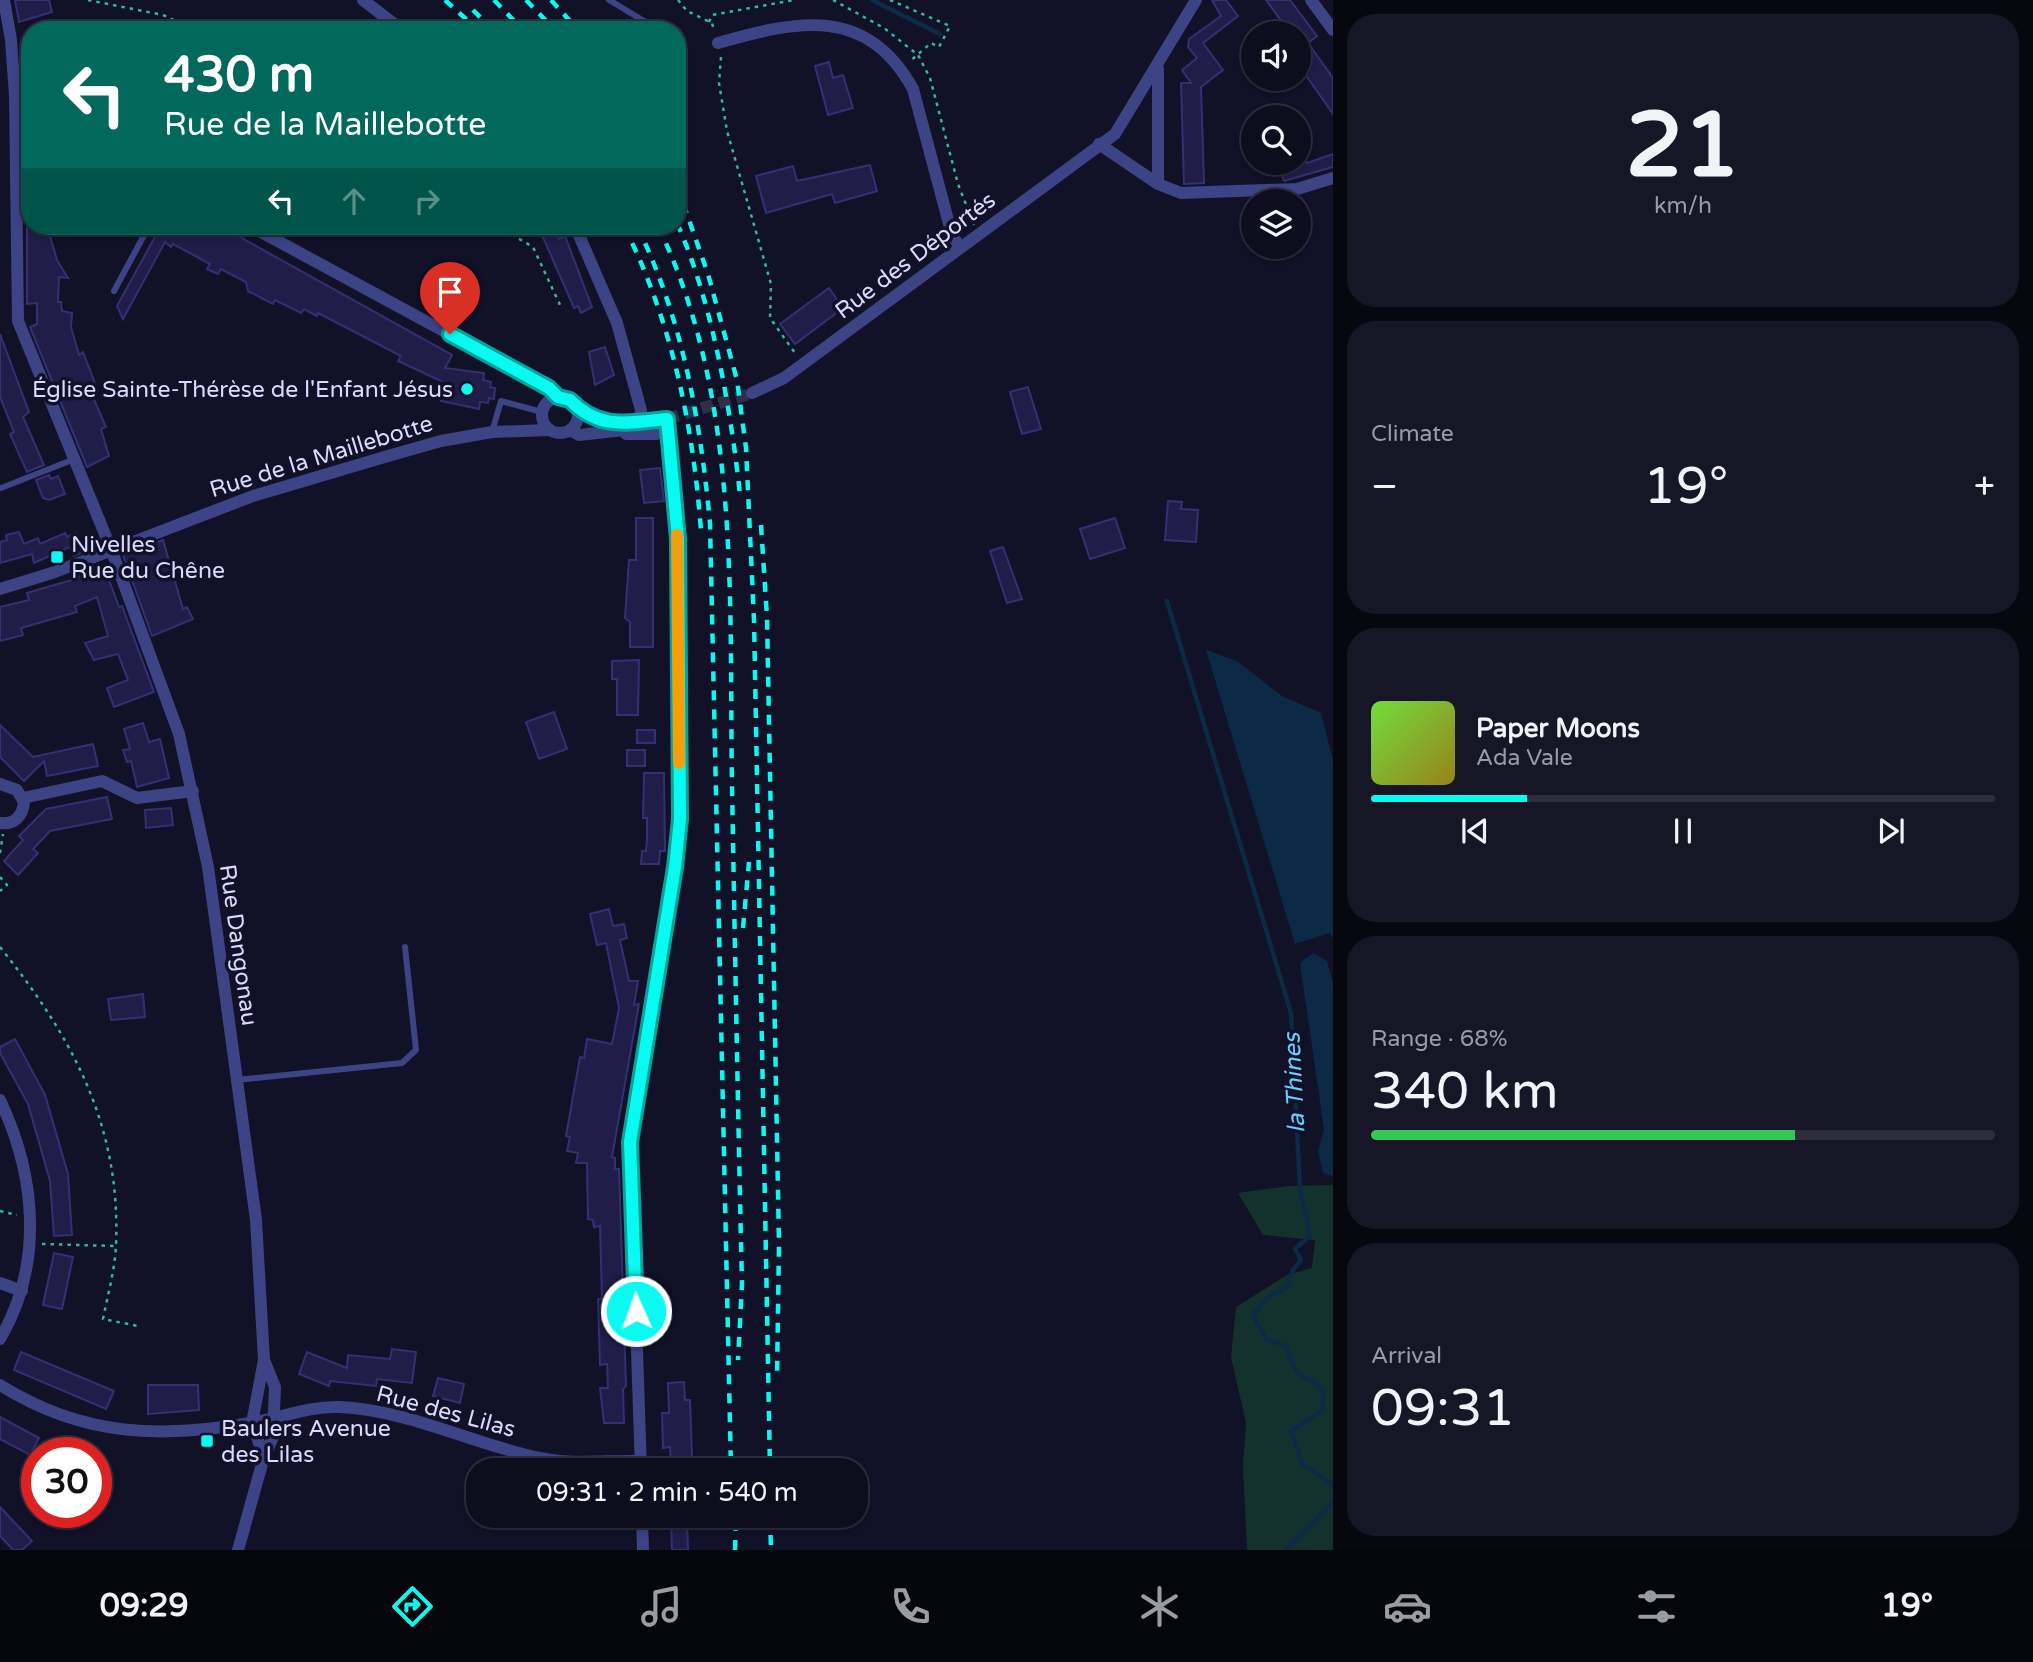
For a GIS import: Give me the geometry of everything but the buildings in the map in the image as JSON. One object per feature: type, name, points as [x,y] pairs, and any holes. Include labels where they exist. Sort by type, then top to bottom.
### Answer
[{"type":"street","name":"Rue Dangonau","points":[[4,0],[6,44],[15,96],[18,321],[72,460],[111,549],[179,734],[208,867],[256,1220],[264,1360],[252,1423]]},
{"type":"street","points":[[363,0],[390,21]]},
{"type":"street","name":"Rue des Déportés","points":[[752,393],[784,378],[1115,134],[1158,67],[1196,0]]},
{"type":"street","points":[[1311,0],[1333,30]]},
{"type":"street","points":[[718,43],[801,23],[826,24],[855,32],[882,48],[902,69],[913,89],[952,234],[960,247]]},
{"type":"street","points":[[1158,67],[1158,184]]},
{"type":"street","points":[[15,96],[21,99]]},
{"type":"street","points":[[1099,144],[1158,184],[1181,193],[1297,189],[1333,178]]},
{"type":"street","points":[[268,235],[549,388],[558,397],[570,400],[577,410],[611,423],[667,419]]},
{"type":"street","points":[[570,429],[579,435],[637,428],[641,410],[617,323],[579,235]]},
{"type":"street","points":[[558,397],[547,402],[542,412],[544,424],[549,430],[561,433],[570,429],[576,423],[577,410]]},
{"type":"street","points":[[603,433],[657,434],[667,419]]},
{"type":"street","points":[[641,1458],[630,1142],[675,867],[680,819],[678,539],[667,419]]},
{"type":"street","name":"Rue de la Maillebotte","points":[[0,589],[55,572],[253,496],[441,440],[492,432],[549,430]]},
{"type":"street","points":[[23,797],[102,782],[136,798],[193,791]]},
{"type":"street","points":[[0,784],[13,787],[23,797],[23,810],[12,822],[3,824]]},
{"type":"street","points":[[0,1100],[21,1155],[29,1191],[31,1244],[22,1291],[0,1339]]},
{"type":"street","points":[[0,1283],[22,1291]]},
{"type":"street","name":"Rue Dangonau","points":[[238,1550],[264,1457],[274,1437],[275,1387],[264,1360]]},
{"type":"street","name":"Rue des Lilas","points":[[0,1385],[53,1413],[134,1432],[180,1432],[252,1423],[306,1410],[338,1407],[393,1414],[539,1458]]},
{"type":"street","points":[[252,1423],[264,1457]]},
{"type":"street","points":[[642,1528],[643,1550]]},
{"type":"lane","points":[[609,0],[644,21]]},
{"type":"lane","points":[[114,291],[144,235]]},
{"type":"lane","points":[[492,432],[501,401],[542,412]]},
{"type":"lane","points":[[1,488],[72,460]]},
{"type":"lane","points":[[237,1080],[402,1063],[416,1050],[404,947]]},
{"type":"path","points":[[88,0],[163,15],[176,21]]},
{"type":"path","points":[[678,0],[687,11],[709,22],[718,43],[722,61],[719,83],[727,131],[771,284],[770,318],[802,364]]},
{"type":"path","points":[[709,22],[712,15],[794,0]]},
{"type":"path","points":[[890,0],[950,26],[939,47],[931,43],[918,55]]},
{"type":"path","points":[[512,235],[533,247],[561,307]]},
{"type":"path","points":[[0,853],[3,824]]},
{"type":"path","points":[[0,877],[7,885],[0,891]]},
{"type":"path","points":[[0,947],[43,1001],[92,1093],[112,1168],[116,1246],[103,1319],[138,1326]]},
{"type":"path","points":[[0,1211],[30,1218]]},
{"type":"path","points":[[31,1244],[116,1246]]},
{"type":"green space","points":[[1333,1185],[1333,1550],[1247,1550],[1243,1466],[1246,1423],[1231,1357],[1236,1307],[1287,1275],[1312,1268],[1315,1240],[1263,1235],[1238,1193],[1289,1186]]},
{"type":"water","points":[[1206,650],[1237,661],[1282,696],[1321,713],[1333,760],[1333,938],[1329,933],[1295,944]]},
{"type":"water","points":[[1313,953],[1327,961],[1333,983],[1333,1176],[1323,1173],[1318,1151],[1324,1129],[1300,963]]},
{"type":"waterway","name":"la Thines","points":[[872,0],[940,34]]},
{"type":"waterway","name":"la Thines","points":[[1167,601],[1291,1013],[1300,1188],[1310,1236],[1295,1249],[1301,1260],[1293,1270],[1288,1286],[1266,1299],[1253,1315],[1266,1339],[1286,1346],[1296,1372],[1316,1383],[1323,1392],[1322,1411],[1291,1431],[1302,1463],[1333,1485]]},
{"type":"waterway","name":"la Thines","points":[[1286,1550],[1333,1502]]},
{"type":"tunnel","points":[[667,419],[752,393]]},
{"type":"railway","points":[[445,0],[468,21]]},
{"type":"railway","points":[[494,0],[514,21]]},
{"type":"railway","points":[[526,0],[546,21]]},
{"type":"railway","points":[[551,0],[570,21]]},
{"type":"railway","points":[[473,10],[484,21]]},
{"type":"railway","points":[[686,212],[708,274],[737,380],[746,448],[754,620],[770,1458]]},
{"type":"railway","points":[[628,235],[655,299],[678,374],[692,452],[701,531]]},
{"type":"railway","points":[[641,235],[666,297],[687,371],[701,446],[710,523],[731,1458]]},
{"type":"railway","points":[[662,235],[685,292],[704,360],[717,429],[725,500],[731,643],[742,1284],[738,1360]]},
{"type":"railway","points":[[682,235],[700,286],[718,356],[740,495]]},
{"type":"railway","points":[[761,525],[767,617],[779,1244],[777,1379]]},
{"type":"railway","points":[[743,928],[749,862]]},
{"type":"railway","points":[[735,1550],[736,1528]]},
{"type":"railway","points":[[770,1528],[771,1550]]},
{"type":"slow traffic","points":[[677,535],[679,763]]},
{"type":"place","name":"Église Sainte-Thérèse de l'Enfant Jésus","points":[[467,389]]},
{"type":"place","name":"Nivelles Rue du Chêne","points":[[57,557]]},
{"type":"place","name":"Baulers Avenue des Lilas","points":[[207,1441]]},
{"type":"route","points":[[450,334],[549,388],[558,397],[570,400],[577,410],[601,421],[611,423],[667,419],[678,539],[680,819],[675,867],[630,1142],[636,1311]]}]
